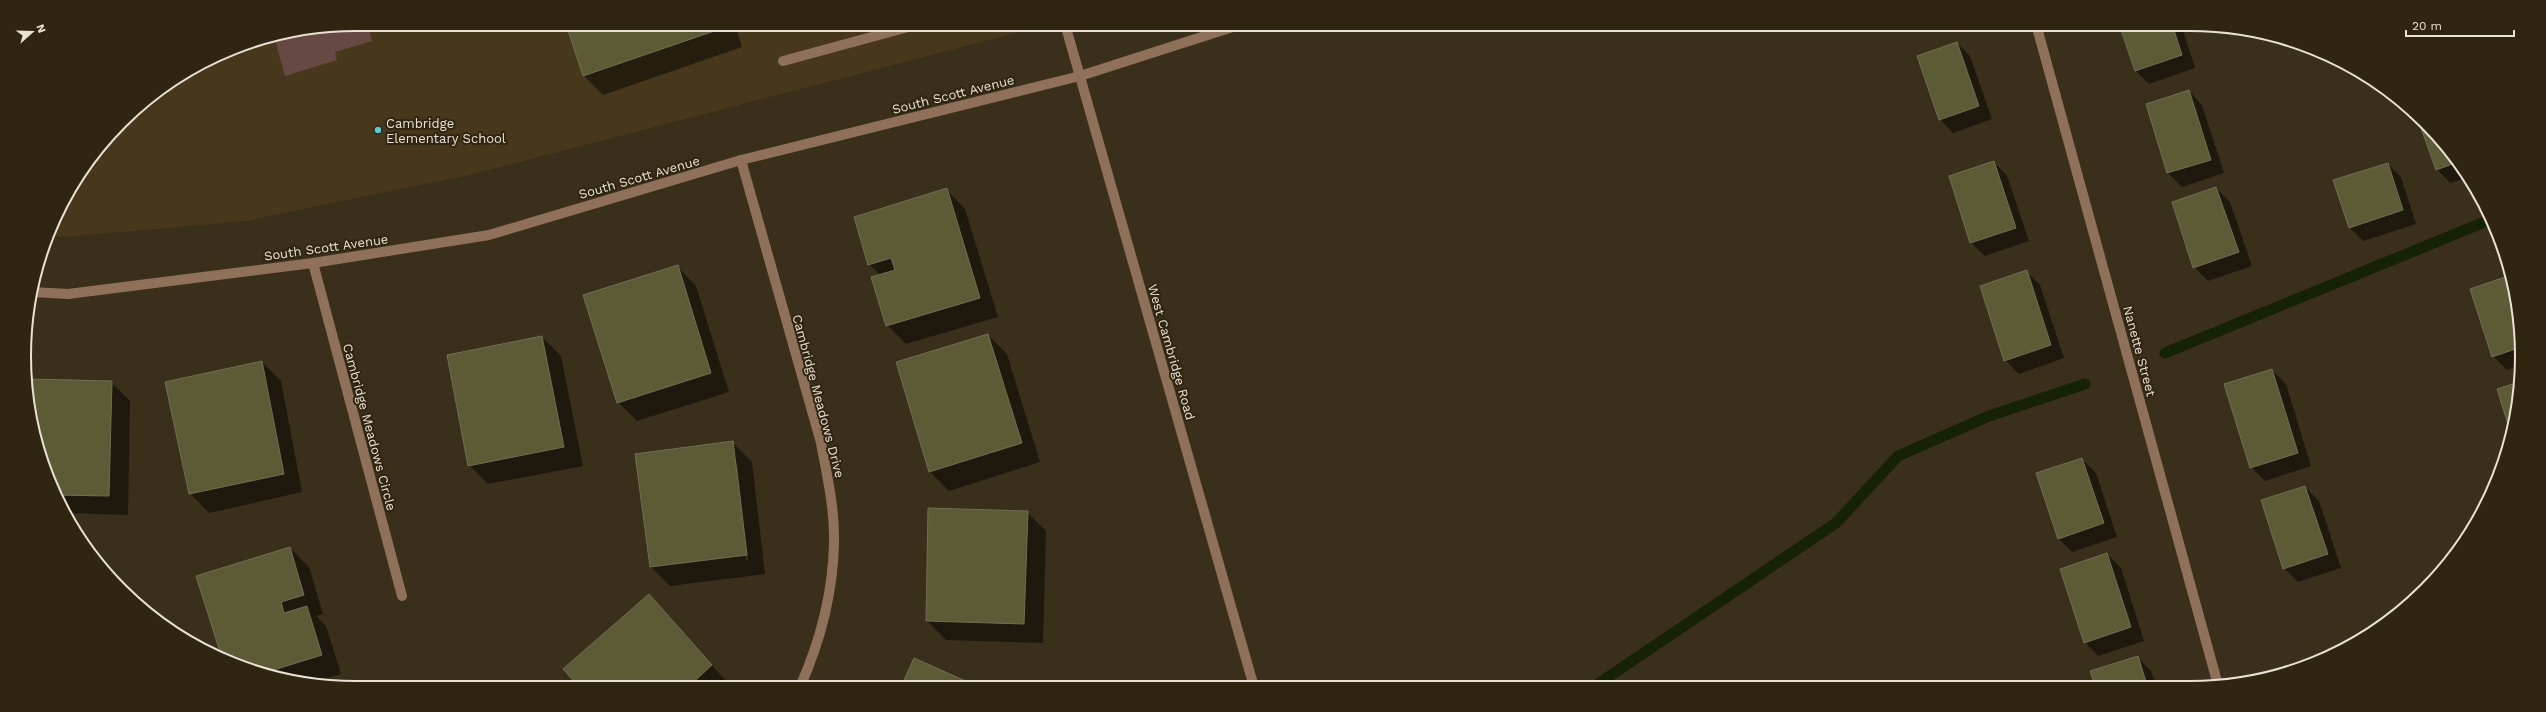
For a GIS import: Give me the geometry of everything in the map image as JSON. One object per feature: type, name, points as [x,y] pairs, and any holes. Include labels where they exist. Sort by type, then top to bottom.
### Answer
[{"type":"street","points":[[783,61],[894,31]]},
{"type":"street","name":"West Cambridge Road","points":[[1067,31],[1252,681]]},
{"type":"street","name":"South Scott Avenue","points":[[37,292],[68,294],[313,263],[489,235],[741,160],[1080,76],[1220,31]]},
{"type":"street","name":"Nanette Street","points":[[2038,31],[2216,679]]},
{"type":"street","name":"Cambridge Meadows Drive","points":[[741,160],[821,443],[830,488],[834,542],[830,592],[816,650],[803,681]]},
{"type":"street","name":"Cambridge Meadows Circle","points":[[313,263],[402,596]]},
{"type":"shaded area","name":"Cambridge Elementary School","points":[[356,31],[1023,31],[473,174],[246,221],[65,237],[54,236],[75,193],[98,158],[126,126],[158,98],[193,75],[252,48],[293,37]]},
{"type":"shaded area","points":[[369,31],[372,41],[335,52],[337,60],[285,76],[275,41],[314,34]]},
{"type":"building","points":[[568,31],[714,31],[583,76]]},
{"type":"building","points":[[2121,31],[2174,31],[2182,55],[2135,71]]},
{"type":"building","points":[[1957,42],[1979,106],[1939,120],[1917,56]]},
{"type":"building","points":[[2189,90],[2211,160],[2167,173],[2146,104]]},
{"type":"building","points":[[2420,127],[2452,164],[2436,170]]},
{"type":"building","points":[[1994,161],[2016,228],[1970,243],[1949,176]]},
{"type":"building","points":[[2388,163],[2403,210],[2349,228],[2333,180]]},
{"type":"building","points":[[2216,187],[2239,252],[2193,268],[2172,202]]},
{"type":"building","points":[[947,188],[980,298],[886,326],[871,277],[895,270],[891,258],[868,265],[854,217]]},
{"type":"building","points":[[678,265],[711,373],[617,403],[583,295]]},
{"type":"building","points":[[2027,270],[2051,345],[2004,361],[1980,286]]},
{"type":"building","points":[[2505,277],[2512,314],[2515,349],[2492,357],[2470,289]]},
{"type":"building","points":[[988,334],[1022,443],[929,472],[896,362]]},
{"type":"building","points":[[542,336],[564,447],[468,466],[447,355]]},
{"type":"building","points":[[262,361],[284,474],[189,494],[165,382]]},
{"type":"building","points":[[2272,369],[2298,453],[2250,468],[2224,384]]},
{"type":"building","points":[[32,379],[112,381],[109,496],[63,495],[48,460],[42,440],[37,419]]},
{"type":"building","points":[[2513,384],[2508,424],[2497,389]]},
{"type":"building","points":[[733,441],[747,555],[650,567],[635,454]]},
{"type":"building","points":[[2082,458],[2104,523],[2058,539],[2036,473]]},
{"type":"building","points":[[2305,486],[2328,554],[2283,569],[2261,500]]},
{"type":"building","points":[[928,508],[1028,511],[1024,624],[926,621]]},
{"type":"building","points":[[290,547],[304,595],[281,602],[284,613],[307,606],[322,655],[273,670],[252,664],[220,650],[196,576]]},
{"type":"building","points":[[2107,553],[2131,627],[2084,643],[2060,569]]},
{"type":"building","points":[[649,594],[712,665],[695,681],[574,681],[563,669]]},
{"type":"building","points":[[2138,656],[2146,681],[2094,681],[2090,671]]},
{"type":"building","points":[[914,658],[966,681],[904,681]]},
{"type":"waterway","points":[[2165,353],[2485,222]]},
{"type":"waterway","points":[[1602,681],[1836,523],[1898,456],[1989,416],[2085,384]]},
{"type":"place","name":"Cambridge Elementary School","points":[[378,130]]}]
